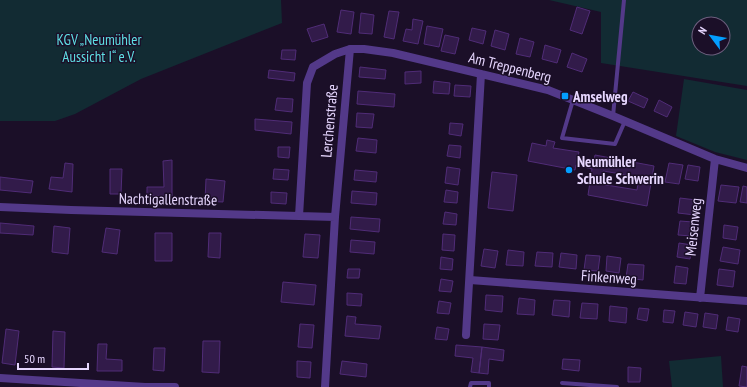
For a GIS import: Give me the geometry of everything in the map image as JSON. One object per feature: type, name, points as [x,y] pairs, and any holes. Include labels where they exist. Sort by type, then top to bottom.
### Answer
[{"type":"street","name":"Am Treppenberg","points":[[350,50],[364,49],[393,53],[548,90],[715,158],[747,168]]},
{"type":"street","name":"Lerchenstraße","points":[[299,216],[307,83],[313,67],[335,54],[350,50],[335,217],[325,387]]},
{"type":"street","points":[[466,334],[481,74]]},
{"type":"street","name":"Meisenweg","points":[[700,298],[715,158]]},
{"type":"street","name":"Nachtigallenstraße","points":[[0,207],[335,217]]},
{"type":"street","name":"Finkenweg","points":[[470,280],[747,301]]},
{"type":"street","points":[[0,378],[145,387],[175,387]]},
{"type":"lane","points":[[613,116],[624,0]]},
{"type":"lane","points":[[573,100],[562,138],[615,144],[625,121]]},
{"type":"lane","points":[[470,387],[471,382],[489,383],[489,387]]},
{"type":"lane","points":[[562,383],[617,387]]},
{"type":"green space","name":"KGV „Neumühler Aussicht I“ e.V.","points":[[0,0],[281,0],[282,23],[141,79],[75,114],[55,121],[0,121]]},
{"type":"green space","points":[[549,0],[747,0],[747,86],[601,63],[601,12]]},
{"type":"green space","points":[[684,79],[747,90],[747,160],[715,152],[676,136]]},
{"type":"green space","points":[[721,356],[723,387],[672,387],[669,361]]},
{"type":"building","points":[[577,7],[590,11],[582,34],[570,30]]},
{"type":"building","points":[[341,10],[354,12],[351,34],[337,32]]},
{"type":"building","points":[[389,11],[399,12],[394,39],[384,37]]},
{"type":"building","points":[[361,13],[374,15],[372,34],[359,33]]},
{"type":"building","points":[[413,19],[423,21],[418,44],[403,41],[406,29],[412,30]]},
{"type":"building","points":[[324,24],[328,37],[312,42],[307,29]]},
{"type":"building","points":[[427,26],[443,29],[439,47],[424,44]]},
{"type":"building","points":[[472,28],[486,31],[483,44],[469,40]]},
{"type":"building","points":[[495,30],[509,34],[505,50],[491,46]]},
{"type":"building","points":[[445,35],[459,38],[455,54],[441,51]]},
{"type":"building","points":[[520,38],[534,42],[530,57],[516,54]]},
{"type":"building","points":[[545,45],[561,50],[557,63],[542,59]]},
{"type":"building","points":[[282,50],[296,50],[295,60],[281,59]]},
{"type":"building","points":[[572,53],[587,59],[582,72],[567,67]]},
{"type":"building","points":[[360,67],[386,70],[385,79],[359,77]]},
{"type":"building","points":[[269,70],[295,73],[294,81],[268,78]]},
{"type":"building","points":[[421,71],[421,83],[405,84],[405,72]]},
{"type":"building","points":[[434,81],[450,83],[449,94],[433,93]]},
{"type":"building","points":[[455,85],[471,86],[470,97],[454,96]]},
{"type":"building","points":[[358,91],[395,94],[394,107],[357,104]]},
{"type":"building","points":[[633,92],[648,99],[644,108],[628,101]]},
{"type":"building","points":[[277,98],[293,99],[292,112],[275,110]]},
{"type":"building","points":[[659,100],[672,107],[667,117],[654,111]]},
{"type":"building","points":[[357,113],[374,114],[372,128],[356,127]]},
{"type":"building","points":[[255,119],[292,122],[291,134],[255,130]]},
{"type":"building","points":[[450,123],[463,124],[461,136],[449,134]]},
{"type":"building","points":[[358,138],[377,140],[376,153],[356,151]]},
{"type":"building","points":[[547,140],[555,142],[553,148],[579,152],[577,161],[593,164],[595,155],[654,166],[647,206],[588,195],[592,169],[576,165],[575,170],[528,161],[532,143],[546,146]],"holes":[[[603,171],[639,177],[637,190],[600,184]]]},
{"type":"building","points":[[449,145],[461,146],[460,158],[447,156]]},
{"type":"building","points":[[278,147],[290,147],[289,158],[278,157]]},
{"type":"building","points":[[172,160],[172,196],[147,196],[147,187],[164,187],[163,161]]},
{"type":"building","points":[[65,163],[73,164],[72,192],[49,189],[51,177],[63,178]]},
{"type":"building","points":[[669,163],[683,165],[679,184],[665,182]]},
{"type":"building","points":[[688,165],[700,167],[698,181],[685,179]]},
{"type":"building","points":[[447,167],[460,169],[458,185],[445,183]]},
{"type":"building","points":[[110,169],[122,169],[121,194],[110,194]]},
{"type":"building","points":[[274,169],[289,170],[288,180],[273,179]]},
{"type":"building","points":[[355,170],[377,172],[376,182],[354,180]]},
{"type":"building","points":[[492,172],[517,175],[513,211],[488,208]]},
{"type":"building","points":[[0,177],[33,181],[31,193],[0,190]]},
{"type":"building","points":[[206,179],[225,181],[223,202],[205,201]]},
{"type":"building","points":[[721,185],[739,187],[736,203],[718,201]]},
{"type":"building","points":[[743,186],[747,187],[747,203],[740,202]]},
{"type":"building","points":[[446,190],[458,192],[457,203],[444,202]]},
{"type":"building","points":[[352,191],[377,193],[376,205],[351,203]]},
{"type":"building","points":[[271,192],[287,193],[286,204],[271,203]]},
{"type":"building","points":[[680,198],[696,200],[695,215],[678,213]]},
{"type":"building","points":[[445,212],[457,214],[456,225],[443,224]]},
{"type":"building","points":[[351,217],[380,219],[379,232],[350,229]]},
{"type":"building","points":[[680,221],[693,222],[692,236],[678,235]]},
{"type":"building","points":[[0,223],[34,226],[33,235],[0,233]]},
{"type":"building","points":[[724,225],[738,227],[736,240],[723,238]]},
{"type":"building","points":[[54,226],[70,228],[68,254],[52,252]]},
{"type":"building","points":[[106,228],[120,230],[117,254],[102,252]]},
{"type":"building","points":[[155,233],[172,233],[172,261],[155,261]]},
{"type":"building","points":[[209,233],[221,233],[220,258],[208,257]]},
{"type":"building","points":[[305,234],[320,235],[318,258],[303,257]]},
{"type":"building","points":[[443,234],[455,235],[454,251],[442,250]]},
{"type":"building","points":[[351,240],[375,242],[374,254],[350,252]]},
{"type":"building","points":[[679,243],[692,245],[690,259],[677,257]]},
{"type":"building","points":[[723,247],[740,250],[738,264],[720,261]]},
{"type":"building","points":[[484,249],[498,251],[495,268],[481,266]]},
{"type":"building","points":[[508,250],[524,252],[523,266],[506,265]]},
{"type":"building","points":[[537,252],[553,253],[552,267],[535,266]]},
{"type":"building","points":[[561,253],[577,255],[576,269],[559,267]]},
{"type":"building","points":[[586,255],[600,256],[598,271],[584,270]]},
{"type":"building","points":[[607,256],[621,258],[619,273],[606,271]]},
{"type":"building","points":[[441,257],[453,259],[452,270],[440,269]]},
{"type":"building","points":[[628,264],[644,265],[643,280],[626,278]]},
{"type":"building","points":[[676,266],[688,268],[686,284],[674,283]]},
{"type":"building","points":[[348,269],[360,269],[359,278],[347,278]]},
{"type":"building","points":[[719,269],[735,271],[733,287],[717,285]]},
{"type":"building","points":[[441,279],[453,281],[451,292],[439,291]]},
{"type":"building","points":[[283,282],[316,285],[314,305],[281,302]]},
{"type":"building","points":[[347,293],[362,294],[361,306],[347,305]]},
{"type":"building","points":[[486,295],[503,296],[502,312],[485,310]]},
{"type":"building","points":[[519,298],[535,300],[534,315],[517,314]]},
{"type":"building","points":[[554,300],[570,301],[569,317],[552,315]]},
{"type":"building","points":[[439,301],[451,303],[449,314],[437,313]]},
{"type":"building","points":[[582,303],[598,304],[597,319],[580,318]]},
{"type":"building","points":[[610,306],[627,308],[626,323],[609,321]]},
{"type":"building","points":[[639,308],[649,309],[647,321],[637,319]]},
{"type":"building","points":[[664,310],[675,311],[673,323],[663,322]]},
{"type":"building","points":[[685,312],[698,314],[696,327],[683,325]]},
{"type":"building","points":[[705,313],[718,315],[716,329],[703,327]]},
{"type":"building","points":[[347,316],[356,317],[355,324],[381,326],[379,339],[345,336]]},
{"type":"building","points":[[728,317],[740,319],[738,332],[726,330]]},
{"type":"building","points":[[300,324],[314,325],[312,348],[298,347]]},
{"type":"building","points":[[484,324],[500,325],[498,340],[483,339]]},
{"type":"building","points":[[437,327],[449,329],[447,340],[435,339]]},
{"type":"building","points":[[6,329],[19,331],[15,365],[2,363]]},
{"type":"building","points":[[53,331],[65,332],[64,368],[52,367]]},
{"type":"building","points":[[203,341],[220,341],[219,373],[202,372]]},
{"type":"building","points":[[98,344],[107,344],[106,359],[122,360],[122,371],[97,371]]},
{"type":"building","points":[[456,345],[482,347],[479,373],[471,372],[473,358],[455,356]]},
{"type":"building","points":[[482,347],[504,350],[503,361],[489,359],[488,374],[479,373]]},
{"type":"building","points":[[154,348],[165,348],[164,371],[153,370]]},
{"type":"building","points":[[563,359],[580,360],[579,371],[562,369]]},
{"type":"building","points":[[297,361],[311,362],[310,378],[297,377]]},
{"type":"building","points":[[342,361],[367,364],[366,377],[340,374]]},
{"type":"building","points":[[742,366],[747,367],[747,387],[739,386]]},
{"type":"building","points":[[628,367],[641,368],[640,382],[628,382]]},
{"type":"place","name":"Amselweg","points":[[565,96]]},
{"type":"place","name":"Neumühler Schule Schwerin","points":[[569,170]]}]
